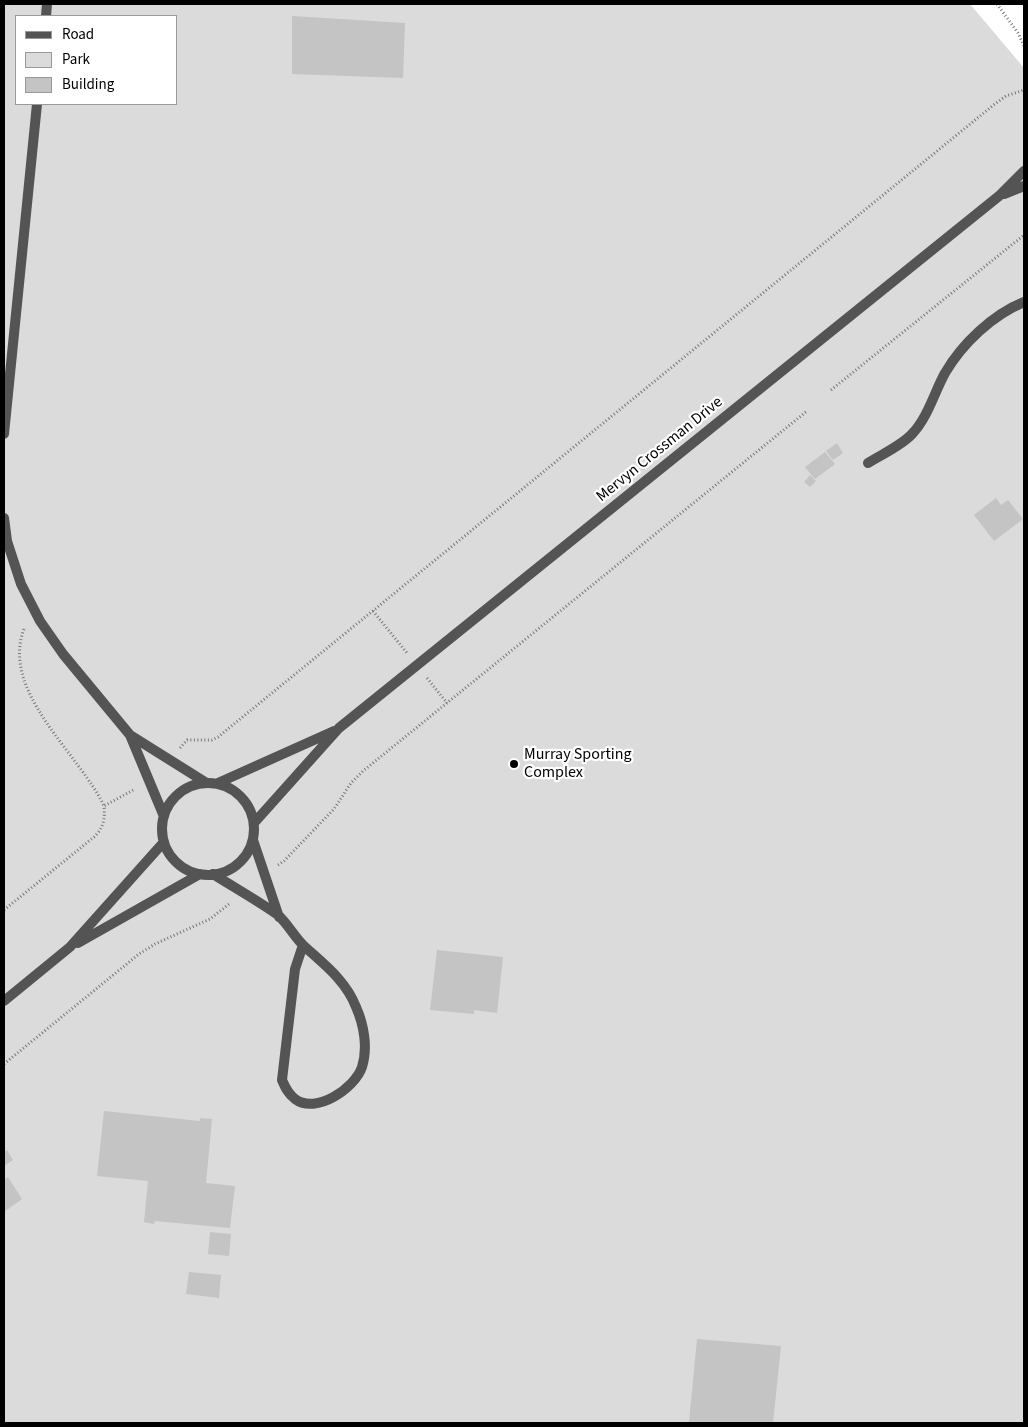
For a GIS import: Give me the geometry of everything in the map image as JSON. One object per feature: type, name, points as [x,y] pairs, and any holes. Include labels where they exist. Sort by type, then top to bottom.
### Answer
[{"type":"street","points":[[4,434],[37,105]]},
{"type":"street","name":"Mervyn Crossman Drive","points":[[254,823],[339,728],[999,196],[1024,171]]},
{"type":"street","name":"Mervyn Crossman Drive","points":[[999,196],[1024,186]]},
{"type":"street","points":[[868,464],[911,435],[922,422],[945,374],[960,350],[1000,316],[1024,302]]},
{"type":"street","points":[[4,518],[6,541],[21,584],[40,621],[63,654],[130,735],[163,814]]},
{"type":"street","name":"Mervyn Crossman Drive","points":[[218,783],[339,728]]},
{"type":"street","points":[[130,735],[205,782]]},
{"type":"street","points":[[205,782],[218,783],[231,788],[242,797],[250,809],[254,823],[253,840],[248,852],[239,863],[227,871],[214,874],[200,874],[177,864],[163,842],[161,828],[163,814],[179,792],[191,785],[205,782]]},
{"type":"street","points":[[253,840],[279,916]]},
{"type":"street","points":[[4,1001],[70,947],[163,842]]},
{"type":"street","points":[[70,947],[200,874]]},
{"type":"street","points":[[214,874],[279,916],[303,945],[332,971],[347,990],[356,1007],[361,1022],[364,1047],[362,1066],[356,1079],[344,1091],[329,1100],[307,1104],[295,1100],[282,1080],[295,969],[303,945]]},
{"type":"path","points":[[997,4],[1018,33],[1024,46]]},
{"type":"path","points":[[177,754],[187,740],[212,740],[218,737],[996,103],[1006,96],[1024,90]]},
{"type":"path","points":[[831,390],[1024,235]]},
{"type":"path","points":[[275,867],[284,861],[334,809],[350,783],[363,771],[808,411]]},
{"type":"path","points":[[4,910],[94,837],[104,824],[105,816],[104,806],[96,790],[39,712],[24,680],[20,660],[20,644],[32,606]]},
{"type":"path","points":[[104,806],[138,787]]},
{"type":"path","points":[[4,1064],[139,954],[163,940],[210,919],[231,902]]},
{"type":"green space","name":"Murray Sporting Complex","points":[[4,4],[970,4],[1024,68],[1024,1423],[4,1423]]},
{"type":"building","points":[[292,16],[405,23],[403,78],[292,74]]},
{"type":"building","points":[[837,443],[843,453],[833,460],[826,451]]},
{"type":"building","points":[[825,452],[835,464],[815,479],[805,467]]},
{"type":"building","points":[[810,475],[816,481],[810,487],[804,482]]},
{"type":"building","points":[[996,498],[1001,505],[1008,500],[1023,519],[994,541],[974,515]]},
{"type":"building","points":[[437,950],[503,957],[497,1013],[474,1010],[474,1014],[430,1010]]},
{"type":"building","points":[[104,1111],[200,1121],[200,1118],[212,1119],[206,1183],[235,1186],[230,1228],[155,1221],[154,1224],[144,1222],[148,1181],[97,1176]]},
{"type":"building","points":[[7,1150],[13,1160],[4,1166],[4,1152]]},
{"type":"building","points":[[8,1177],[22,1199],[4,1212],[4,1180]]},
{"type":"building","points":[[210,1232],[231,1234],[229,1256],[208,1254]]},
{"type":"building","points":[[189,1272],[221,1275],[219,1298],[186,1294]]},
{"type":"building","points":[[697,1339],[781,1346],[773,1423],[689,1422]]},
{"type":"place","name":"Murray Sporting Complex","points":[[514,764]]}]
